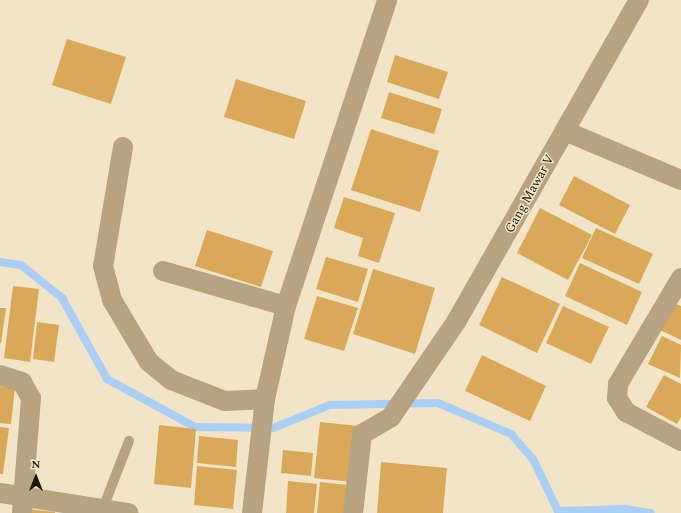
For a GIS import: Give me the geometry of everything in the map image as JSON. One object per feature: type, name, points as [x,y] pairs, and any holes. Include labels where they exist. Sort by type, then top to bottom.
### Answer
[{"type":"street","points":[[252,513],[264,407],[286,306],[387,0]]},
{"type":"street","name":"Gang Mawar V","points":[[353,513],[362,434],[391,417],[456,322],[639,0]]},
{"type":"street","points":[[565,131],[681,180]]},
{"type":"street","points":[[123,148],[104,266],[112,300],[149,362],[171,380],[225,401],[264,407]]},
{"type":"street","points":[[163,271],[286,306]]},
{"type":"street","points":[[681,278],[618,384],[617,398],[626,412],[681,441]]},
{"type":"street","points":[[0,375],[22,382],[32,410],[23,505]]},
{"type":"street","points":[[0,493],[23,505],[103,508],[128,513]]},
{"type":"lane","points":[[103,508],[129,441]]},
{"type":"building","points":[[67,39],[126,57],[111,104],[52,85]]},
{"type":"building","points":[[395,55],[448,72],[439,99],[387,82]]},
{"type":"building","points":[[236,79],[306,101],[294,139],[224,117]]},
{"type":"building","points":[[389,92],[442,109],[434,134],[381,118]]},
{"type":"building","points":[[371,129],[439,151],[420,212],[351,190]]},
{"type":"building","points":[[574,176],[630,205],[615,234],[559,205]]},
{"type":"building","points":[[344,197],[395,213],[379,263],[358,256],[363,238],[334,228]]},
{"type":"building","points":[[540,208],[592,235],[568,280],[517,253]]},
{"type":"building","points":[[596,228],[653,254],[639,284],[582,258]]},
{"type":"building","points":[[207,230],[273,251],[261,287],[195,266]]},
{"type":"building","points":[[326,257],[368,269],[358,302],[316,289]]},
{"type":"building","points":[[580,263],[642,292],[627,325],[565,296]]},
{"type":"building","points":[[373,269],[435,288],[415,354],[353,334]]},
{"type":"building","points":[[502,277],[560,304],[537,353],[479,325]]},
{"type":"building","points":[[13,286],[39,289],[30,362],[4,358]]},
{"type":"building","points":[[317,296],[358,308],[344,351],[304,339]]},
{"type":"building","points":[[673,303],[681,306],[681,340],[660,330]]},
{"type":"building","points":[[563,306],[609,327],[591,364],[546,343]]},
{"type":"building","points":[[0,308],[6,308],[1,343],[0,343]]},
{"type":"building","points":[[37,322],[59,325],[54,362],[33,359]]},
{"type":"building","points":[[662,336],[681,345],[680,378],[648,364]]},
{"type":"building","points":[[482,355],[546,386],[530,421],[465,391]]},
{"type":"building","points":[[664,375],[681,384],[681,417],[677,424],[646,407]]},
{"type":"building","points":[[0,386],[15,388],[11,424],[0,423]]},
{"type":"building","points":[[320,422],[358,426],[353,482],[314,478]]},
{"type":"building","points":[[159,425],[196,429],[191,488],[154,484]]},
{"type":"building","points":[[0,427],[9,428],[3,474],[0,474]]},
{"type":"building","points":[[199,436],[238,440],[236,467],[197,463]]},
{"type":"building","points":[[283,450],[313,453],[311,476],[281,473]]},
{"type":"building","points":[[381,462],[447,468],[443,513],[377,513]]},
{"type":"building","points":[[197,466],[237,470],[233,509],[194,505]]},
{"type":"building","points":[[288,481],[317,484],[314,513],[286,513]]},
{"type":"building","points":[[320,482],[348,485],[345,513],[317,513]]},
{"type":"building","points":[[28,509],[55,512],[55,513],[27,513]]},
{"type":"waterway","points":[[0,262],[21,265],[62,298],[107,379],[195,427],[273,428],[330,405],[438,403],[511,434],[533,459],[558,511],[625,509],[651,513]]}]
